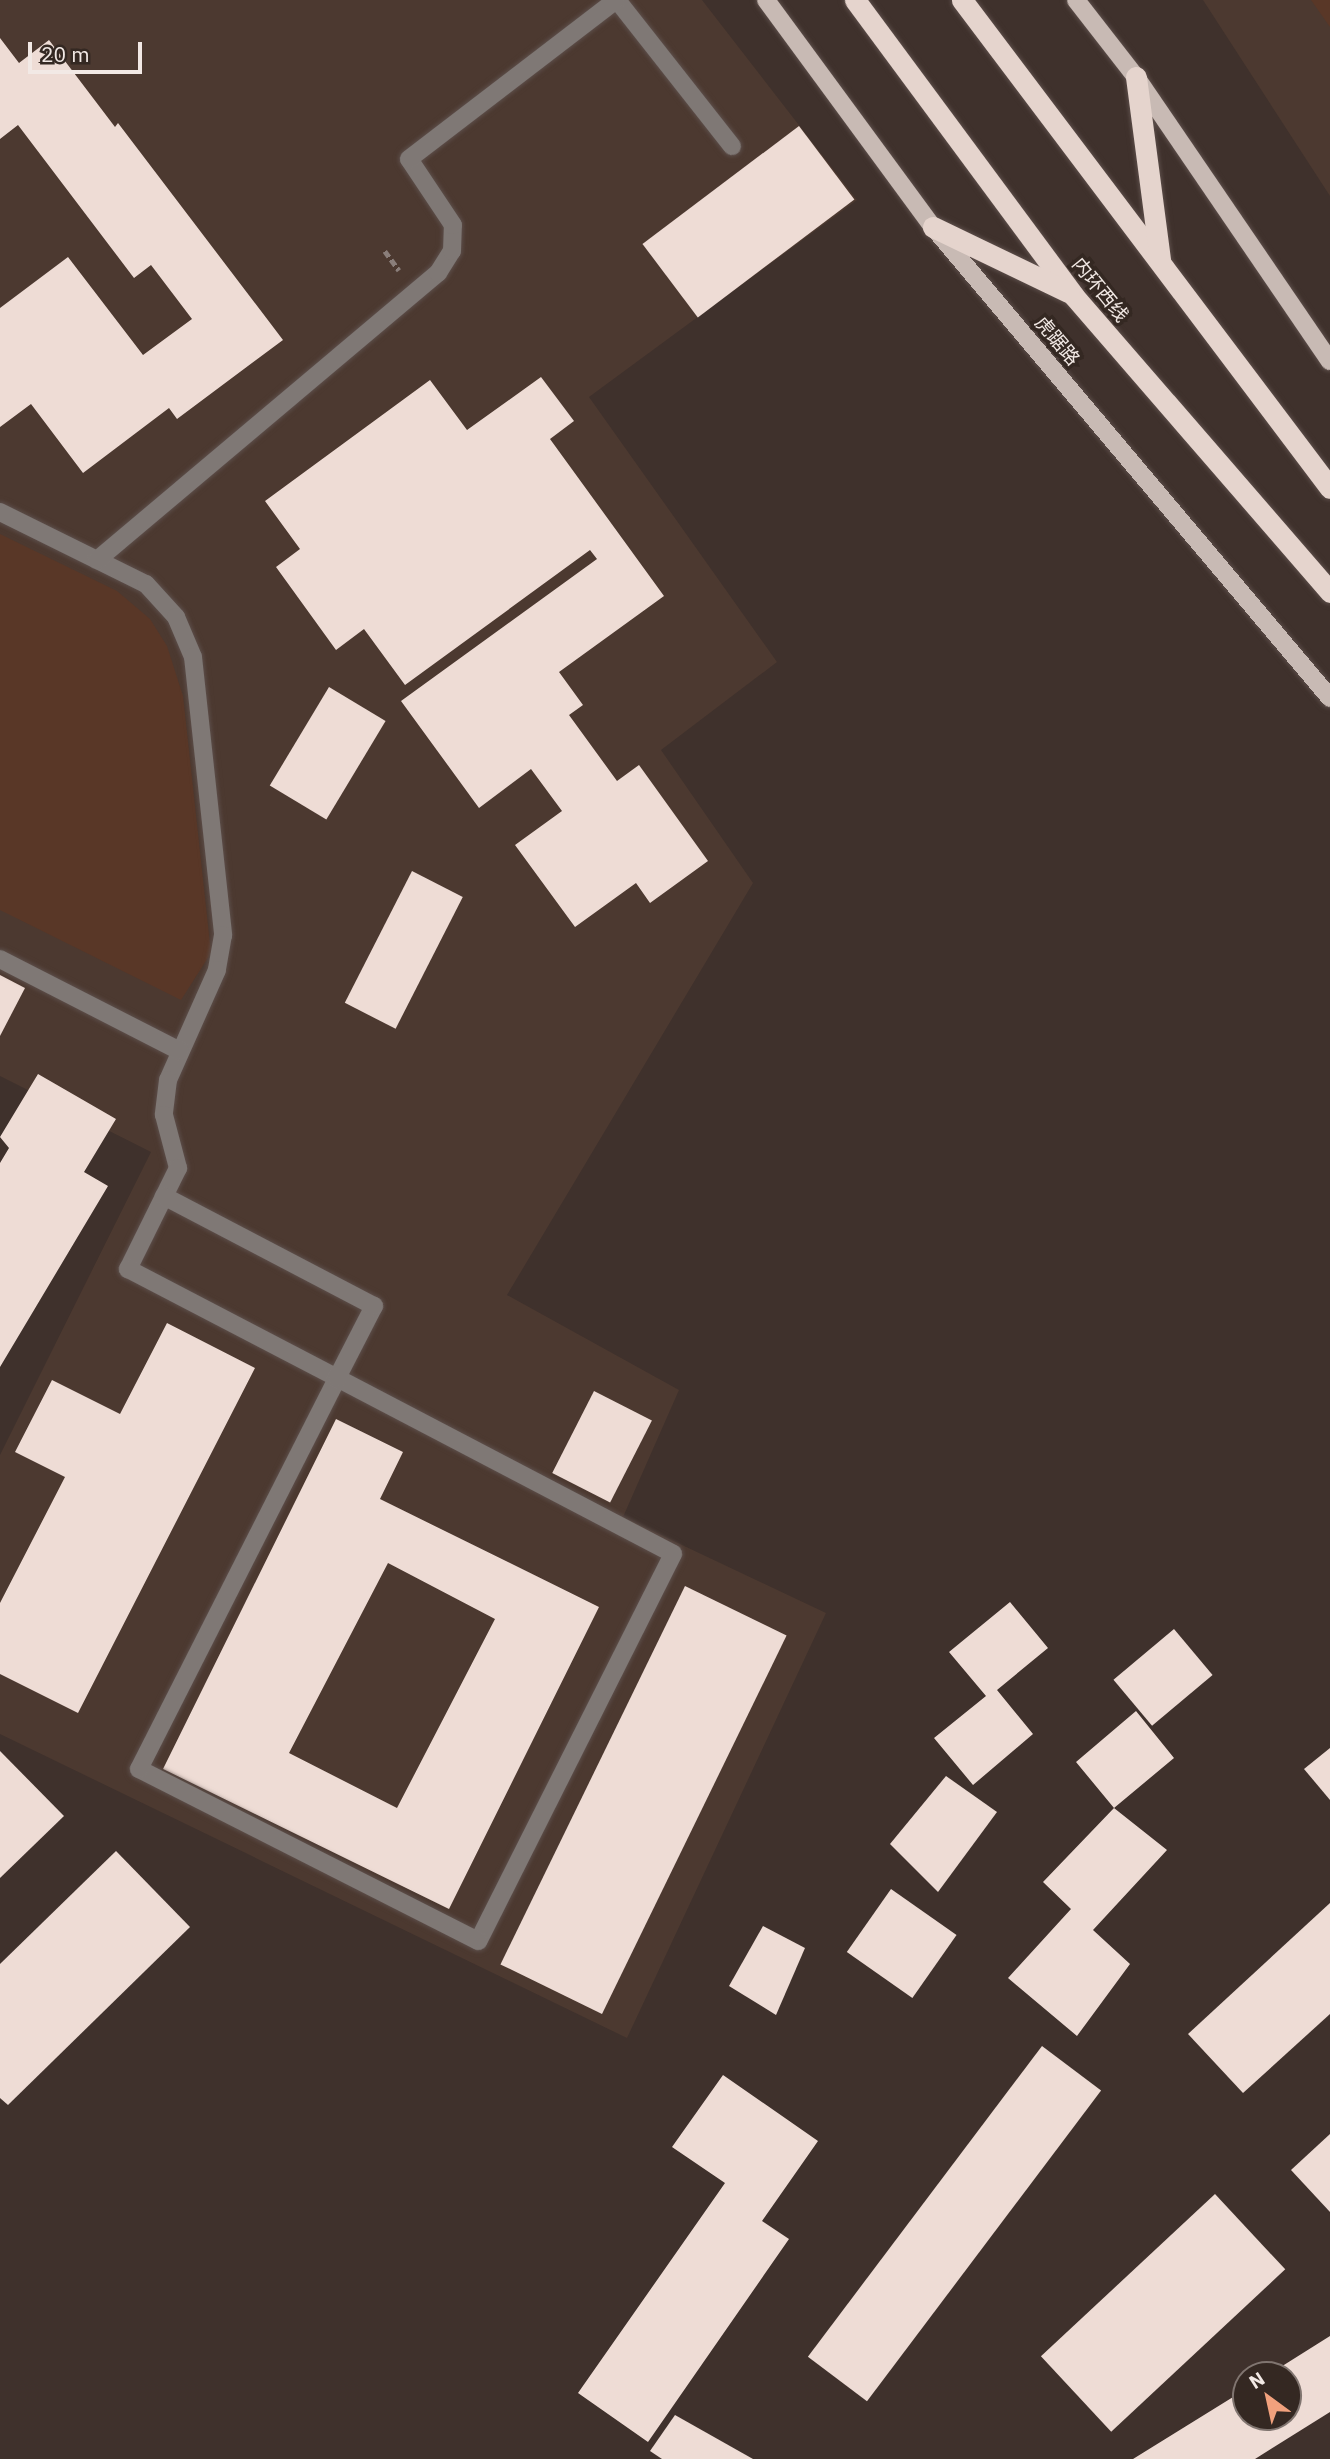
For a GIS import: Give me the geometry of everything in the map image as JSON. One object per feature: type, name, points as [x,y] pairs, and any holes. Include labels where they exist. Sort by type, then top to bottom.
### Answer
[{"type":"highway","name":"内环西线","points":[[855,0],[1073,295],[1330,592]]},
{"type":"highway","points":[[962,0],[1330,488]]},
{"type":"highway","points":[[1136,78],[1160,261]]},
{"type":"highway","points":[[933,227],[1073,295]]},
{"type":"main road","name":"虎踞路","points":[[766,0],[933,227],[1330,698]]},
{"type":"main road","points":[[1076,0],[1136,78],[1330,361]]},
{"type":"lane","points":[[97,559],[439,273],[452,251],[453,225],[410,159],[617,0],[732,146]]},
{"type":"lane","points":[[0,512],[97,559],[155,592],[177,617],[193,657],[223,935],[217,970],[168,1080],[164,1115],[178,1168],[164,1196],[128,1269],[337,1378],[673,1553],[478,1941],[139,1769],[337,1378],[374,1306],[164,1196]]},
{"type":"lane","points":[[0,959],[180,1051]]},
{"type":"shaded area","points":[[0,0],[702,0],[857,200],[589,397],[777,662],[661,750],[753,883],[507,1295],[679,1390],[623,1517],[826,1613],[627,2038],[0,1734],[0,1455],[151,1152],[0,1076]]},
{"type":"shaded area","points":[[1203,0],[1330,0],[1330,196]]},
{"type":"shaded area","points":[[1311,0],[1330,0],[1330,27]]},
{"type":"shaded area","points":[[0,534],[117,591],[150,619],[167,646],[183,696],[211,953],[181,1000],[0,910]]},
{"type":"building","points":[[0,38],[19,63],[49,40],[115,127],[118,123],[283,340],[177,419],[169,408],[83,473],[31,404],[0,427],[0,308],[68,257],[143,355],[192,319],[151,265],[134,278],[18,125],[0,139]]},
{"type":"building","points":[[799,126],[854,199],[698,317],[642,244]]},
{"type":"building","points":[[541,377],[574,421],[550,439],[664,596],[559,672],[583,705],[569,715],[617,781],[639,765],[708,861],[650,903],[636,883],[575,927],[515,845],[562,811],[531,769],[479,808],[401,701],[597,559],[590,550],[405,685],[364,629],[336,650],[276,567],[300,549],[265,501],[430,380],[467,430]]},
{"type":"building","points":[[329,687],[386,721],[326,820],[270,786]]},
{"type":"building","points":[[412,871],[463,897],[396,1029],[345,1003]]},
{"type":"building","points":[[0,975],[25,988],[0,1036]]},
{"type":"building","points":[[38,1074],[116,1119],[84,1172],[108,1186],[0,1367],[0,1163],[9,1148],[0,1137]]},
{"type":"building","points":[[167,1323],[255,1368],[78,1713],[0,1674],[0,1603],[65,1477],[15,1452],[52,1380],[120,1414]]},
{"type":"building","points":[[594,1391],[652,1421],[610,1502],[552,1473]]},
{"type":"building","points":[[336,1419],[403,1452],[380,1499],[599,1607],[449,1909],[163,1769]],"holes":[[[388,1563],[495,1619],[397,1808],[289,1753]]]},
{"type":"building","points":[[685,1586],[787,1636],[602,2014],[500,1964]]},
{"type":"building","points":[[1010,1602],[1048,1648],[997,1690],[1033,1734],[973,1785],[934,1738],[986,1696],[949,1652]]},
{"type":"building","points":[[1174,1629],[1213,1675],[1152,1726],[1113,1680]]},
{"type":"building","points":[[1136,1711],[1174,1758],[1114,1808],[1076,1762]]},
{"type":"building","points":[[1330,1748],[1330,1800],[1304,1769]]},
{"type":"building","points":[[0,1751],[64,1816],[0,1878]]},
{"type":"building","points":[[946,1776],[997,1812],[938,1892],[890,1844]]},
{"type":"building","points":[[1114,1808],[1167,1850],[1093,1930],[1130,1964],[1077,2036],[1008,1978],[1071,1909],[1043,1882]]},
{"type":"building","points":[[116,1851],[190,1927],[8,2105],[0,2098],[0,1964]]},
{"type":"building","points":[[891,1889],[957,1935],[912,1998],[847,1952]]},
{"type":"building","points":[[1330,1903],[1330,2014],[1243,2093],[1188,2034]]},
{"type":"building","points":[[763,1926],[805,1948],[776,2015],[729,1986]]},
{"type":"building","points":[[1042,2046],[1101,2091],[867,2401],[808,2357]]},
{"type":"building","points":[[723,2075],[818,2141],[762,2221],[789,2239],[648,2442],[578,2393],[725,2183],[672,2147]]},
{"type":"building","points":[[1330,2134],[1330,2212],[1291,2170]]},
{"type":"building","points":[[1215,2194],[1285,2269],[1111,2432],[1041,2356]]},
{"type":"building","points":[[1330,2336],[1330,2412],[1302,2430],[1302,2361],[1290,2361]]},
{"type":"building","points":[[1232,2398],[1232,2431],[1300,2431],[1255,2459],[1133,2459]]},
{"type":"building","points":[[675,2415],[753,2459],[662,2459],[650,2451]]}]
